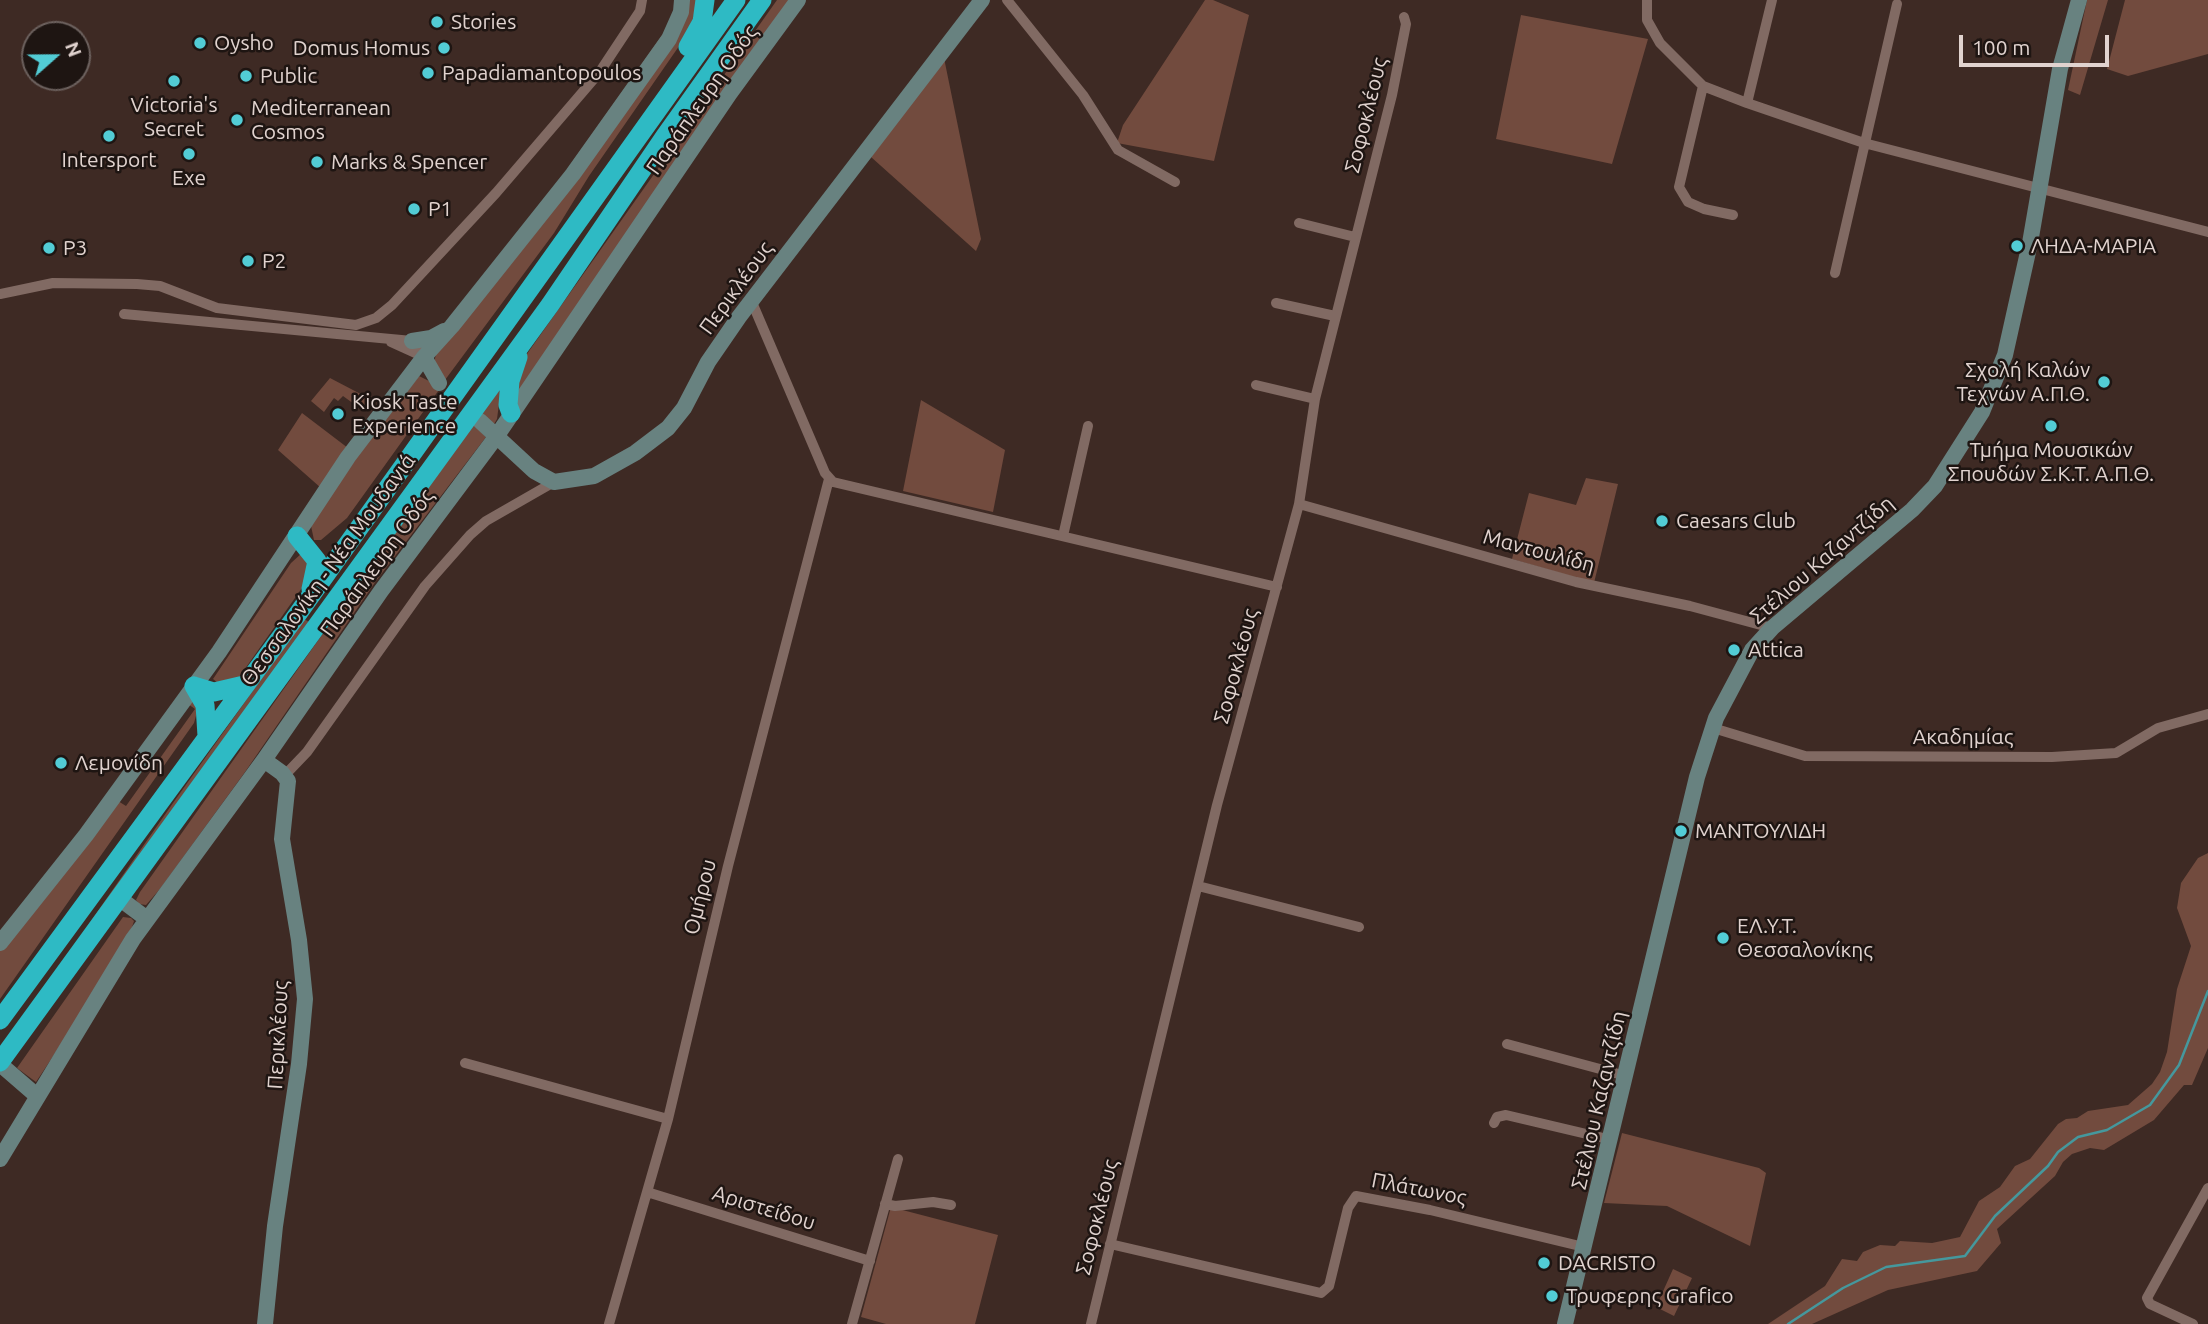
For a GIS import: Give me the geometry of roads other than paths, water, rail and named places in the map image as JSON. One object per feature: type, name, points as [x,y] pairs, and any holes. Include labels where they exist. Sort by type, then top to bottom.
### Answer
[{"type":"highway","points":[[558,252],[566,230],[594,183],[696,34],[702,22],[705,0]]},
{"type":"highway","name":"Θεσσαλονίκη - Νέα Μουδανιά","points":[[0,1020],[454,398],[736,0]]},
{"type":"highway","name":"Θεσσαλονίκη - Νέα Μουδανιά","points":[[2,1060],[474,416],[665,136],[762,0]]},
{"type":"highway","points":[[511,413],[508,405],[512,370],[550,304]]},
{"type":"highway","points":[[297,536],[320,545],[332,545],[353,537]]},
{"type":"highway","points":[[297,536],[317,561],[314,580],[297,615]]},
{"type":"highway","points":[[194,686],[214,692],[244,685]]},
{"type":"highway","points":[[194,686],[205,705],[207,736]]},
{"type":"street","points":[[0,294],[53,283],[137,284],[160,286],[216,308],[356,325],[376,318],[392,305],[496,193],[599,73],[640,11],[642,0]]},
{"type":"street","points":[[0,943],[86,835],[194,686],[348,457],[424,357],[550,206],[668,39],[681,12],[682,0]]},
{"type":"street","name":"Παράπλευρη Οδός","points":[[0,1159],[147,919],[264,760],[381,591],[496,437],[730,93],[798,0]]},
{"type":"street","name":"Περικλέους","points":[[554,482],[594,476],[635,453],[668,428],[684,408],[708,362],[738,317],[982,0]]},
{"type":"street","points":[[1007,0],[1083,95],[1118,150],[1175,181]]},
{"type":"street","points":[[1647,0],[1652,32],[1703,86],[1864,143],[2208,232]]},
{"type":"street","points":[[1747,103],[1772,0]]},
{"type":"street","name":"Στέλιου Καζαντζίδη","points":[[1565,1324],[1612,1140],[1697,776],[1713,728],[1739,670],[1772,628],[1912,510],[1935,486],[1982,412],[2005,355],[2040,187],[2060,69],[2080,0]]},
{"type":"street","points":[[1835,273],[1897,4]]},
{"type":"street","name":"Σοφοκλέους","points":[[1091,1324],[1198,887],[1299,504],[1315,399],[1399,64],[1406,24],[1404,18]]},
{"type":"street","points":[[1703,86],[1679,187],[1688,202],[1704,209],[1734,215]]},
{"type":"street","points":[[1299,223],[1355,237]]},
{"type":"street","points":[[751,300],[829,479],[1277,587]]},
{"type":"street","points":[[1276,303],[1335,316]]},
{"type":"street","points":[[124,314],[412,341],[430,338],[452,326]]},
{"type":"street","points":[[738,317],[761,323]]},
{"type":"street","points":[[385,340],[424,357]]},
{"type":"street","points":[[412,341],[421,348],[439,383]]},
{"type":"street","points":[[1256,385],[1315,399]]},
{"type":"street","points":[[474,416],[534,471],[554,482]]},
{"type":"street","points":[[1063,536],[1088,426]]},
{"type":"street","name":"Ομήρου","points":[[609,1324],[648,1192],[727,866],[829,479]]},
{"type":"street","points":[[264,760],[285,775],[307,752],[425,586],[470,535],[486,521],[554,482]]},
{"type":"street","name":"Μαντουλίδη","points":[[1299,504],[1576,582],[1690,606],[1772,628]]},
{"type":"street","name":"Ακαδημίας","points":[[1713,728],[1805,756],[2052,757],[2116,753],[2158,728],[2208,713]]},
{"type":"street","name":"Περικλέους","points":[[265,1324],[304,1022],[299,940],[282,839],[288,783],[285,775]]},
{"type":"street","points":[[1198,887],[1359,927]]},
{"type":"street","points":[[119,898],[147,919]]},
{"type":"street","points":[[1507,1044],[1626,1076]]},
{"type":"street","points":[[2,1060],[37,1097]]},
{"type":"street","points":[[465,1063],[667,1119]]},
{"type":"street","points":[[1493,1124],[1497,1116],[1506,1115],[1612,1140]]},
{"type":"street","points":[[852,1324],[898,1159]]},
{"type":"street","points":[[2193,1324],[2150,1304],[2147,1298],[2208,1188]]},
{"type":"street","name":"Αριστείδου","points":[[648,1192],[870,1261]]},
{"type":"street","name":"Πλάτωνος","points":[[1110,1244],[1321,1293],[1329,1286],[1348,1208],[1356,1196],[1430,1210],[1584,1247]]},
{"type":"street","points":[[885,1204],[895,1206],[933,1202],[951,1205]]},
{"type":"waterway","points":[[1788,1324],[1843,1288],[1886,1267],[1965,1256],[1995,1216],[2048,1166],[2058,1152],[2078,1137],[2107,1130],[2150,1105],[2179,1065],[2208,991]]},
{"type":"place","name":"Stories","points":[[437,22]]},
{"type":"place","name":"Oysho","points":[[200,43]]},
{"type":"place","name":"Domus Homus","points":[[444,48]]},
{"type":"place","name":"Papadiamantopoulos","points":[[428,73]]},
{"type":"place","name":"Public","points":[[246,76]]},
{"type":"place","name":"Victoria's Secret","points":[[174,81]]},
{"type":"place","name":"Mediterranean Cosmos","points":[[237,120]]},
{"type":"place","name":"Intersport","points":[[109,136]]},
{"type":"place","name":"Exe","points":[[189,154]]},
{"type":"place","name":"Marks & Spencer","points":[[317,162]]},
{"type":"place","name":"P1","points":[[414,209]]},
{"type":"place","name":"ΛΗΔΑ-ΜΑΡΙΑ","points":[[2017,246]]},
{"type":"place","name":"P3","points":[[49,248]]},
{"type":"place","name":"P2","points":[[248,261]]},
{"type":"place","name":"Σχολή Καλών Τεχνών Α.Π.Θ.","points":[[2104,382]]},
{"type":"place","name":"Kiosk Taste Experience","points":[[338,414]]},
{"type":"place","name":"Τμήμα Μουσικών Σπουδών Σ.Κ.Τ. Α.Π.Θ.","points":[[2051,426]]},
{"type":"place","name":"Caesars Club","points":[[1662,521]]},
{"type":"place","name":"Attica","points":[[1734,650]]},
{"type":"place","name":"Λεμονίδη","points":[[61,763]]},
{"type":"place","name":"ΜΑΝΤΟΥΛΙΔΗ","points":[[1681,831]]},
{"type":"place","name":"ΕΛ.Υ.Τ. Θεσσαλονίκης","points":[[1723,938]]},
{"type":"place","name":"DACRISTO","points":[[1544,1263]]},
{"type":"place","name":"Τρυφερης Grafico","points":[[1552,1296]]}]
